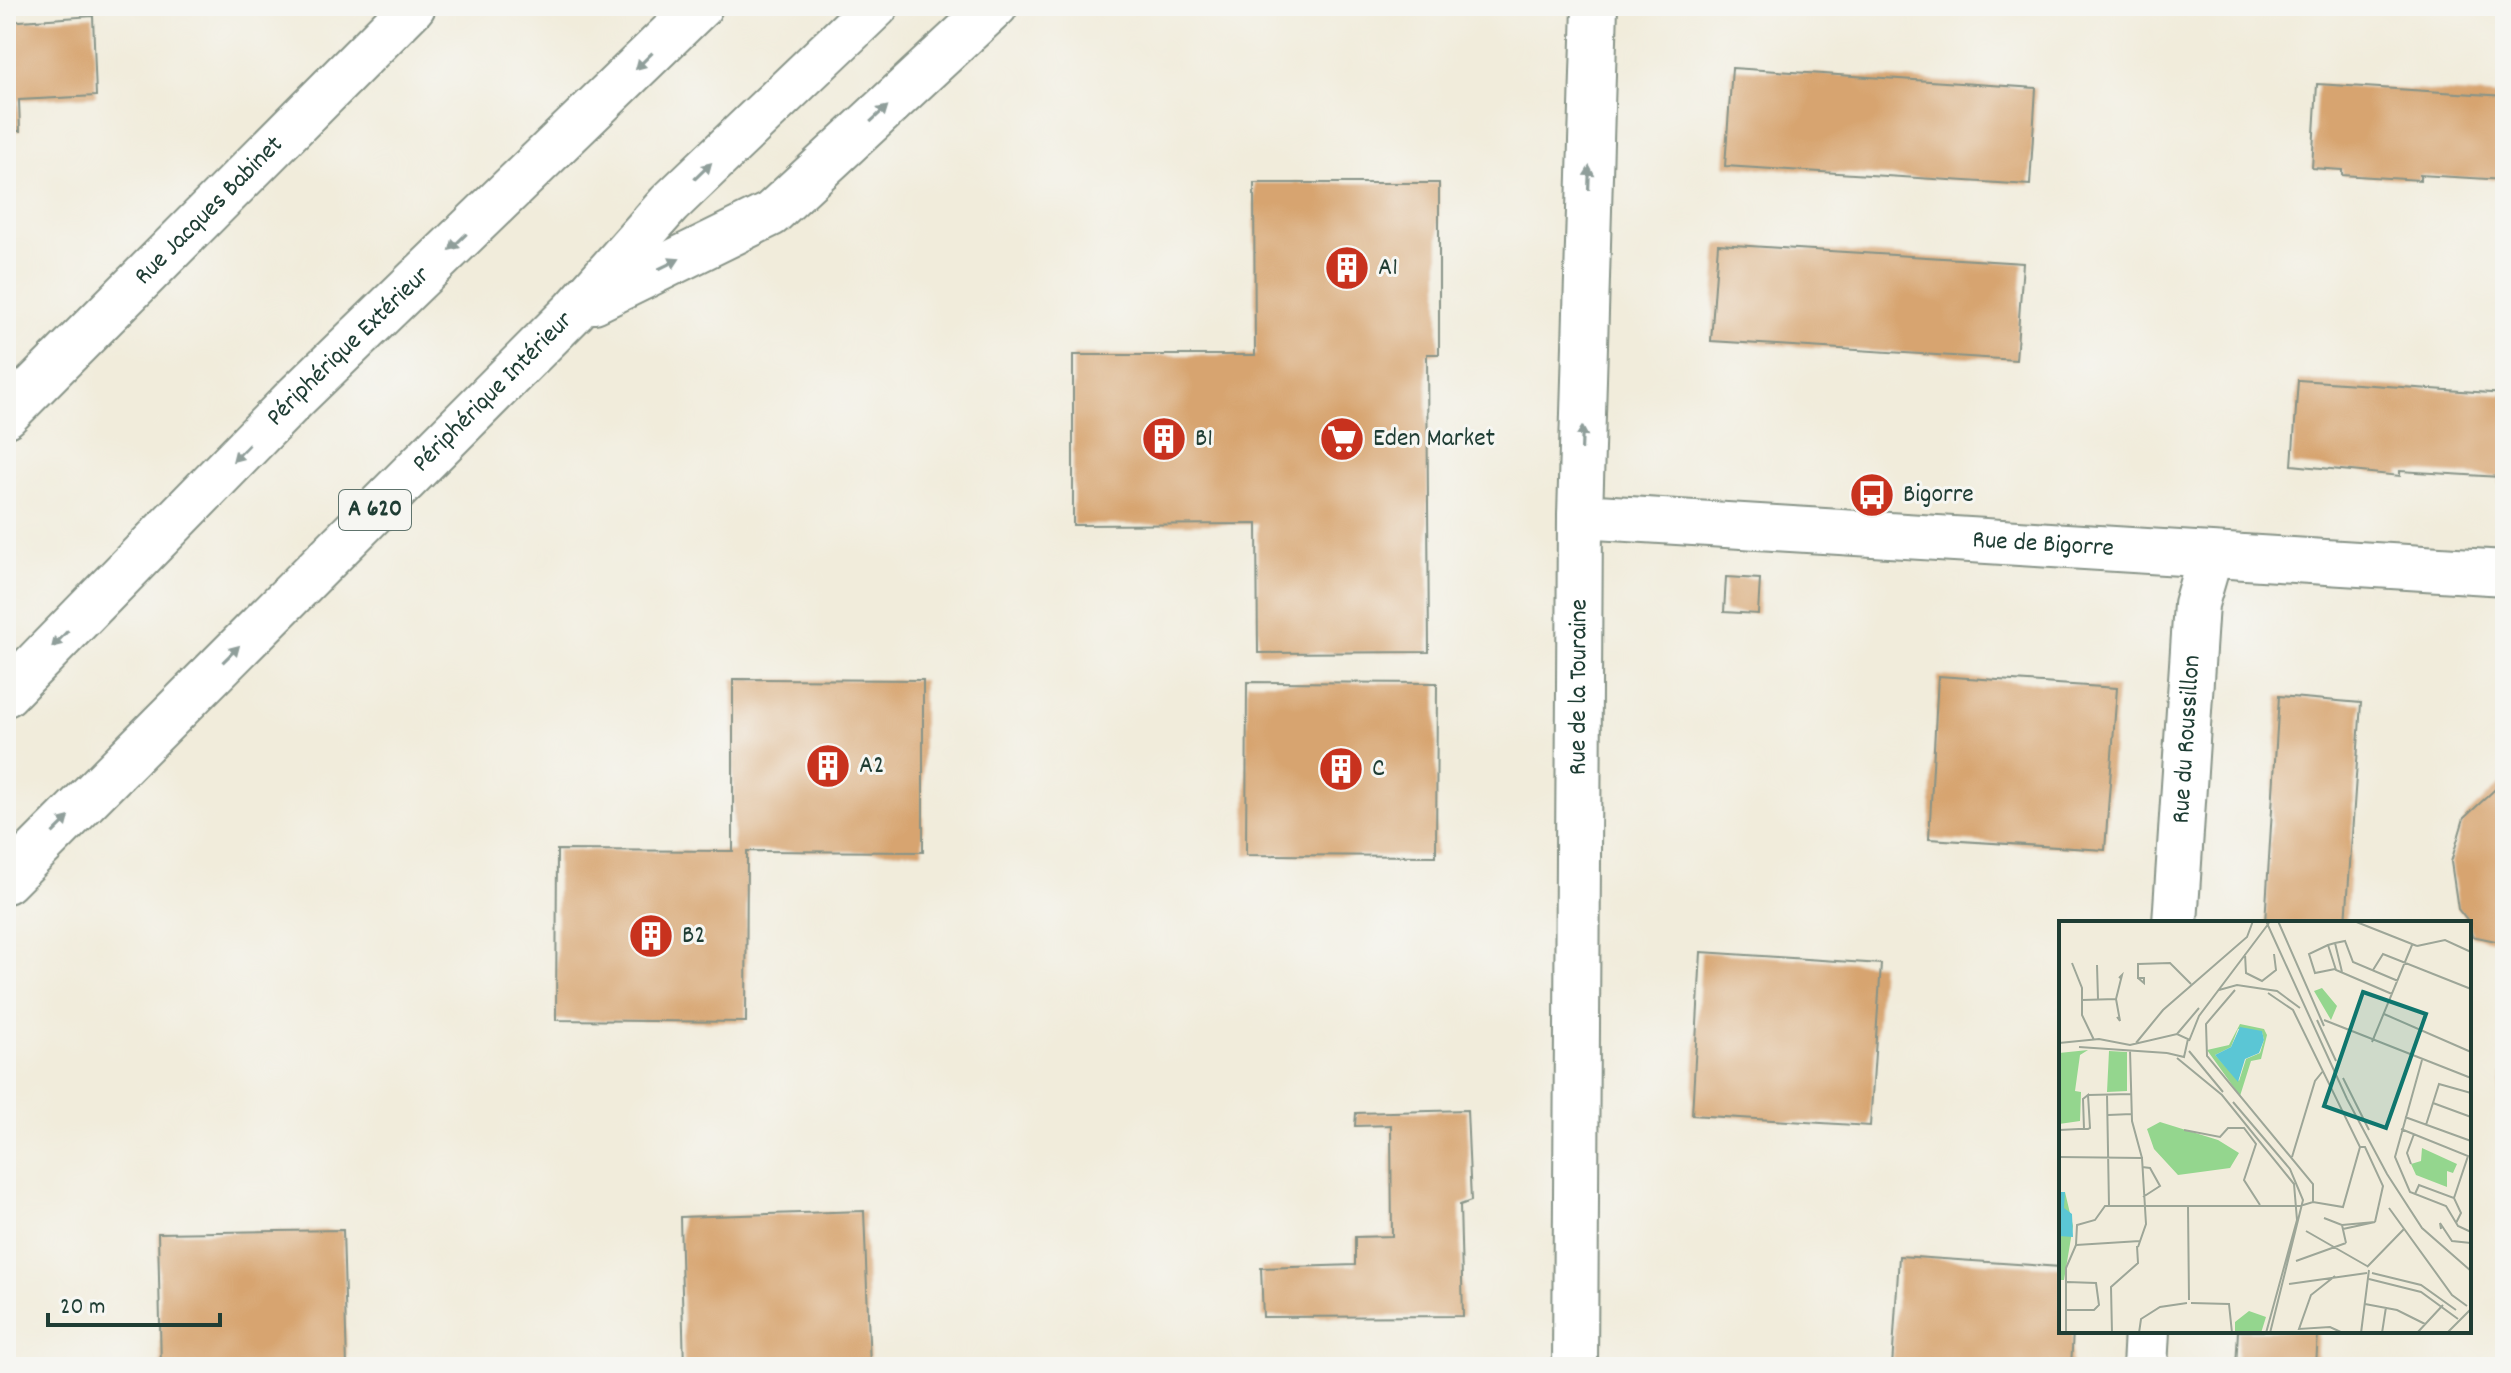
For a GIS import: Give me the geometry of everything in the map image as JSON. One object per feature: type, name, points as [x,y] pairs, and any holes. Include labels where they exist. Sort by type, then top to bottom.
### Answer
[{"type":"main road","name":"Rue Jacques Babinet","points":[[6,415],[413,6]]},
{"type":"main road","name":"Périphérique Extérieur","points":[[6,694],[296,397],[700,6]]},
{"type":"main road","name":"Périphérique Intérieur","points":[[6,881],[574,311],[669,204],[876,6]]},
{"type":"main road","points":[[574,311],[771,214],[995,6]]},
{"type":"main road","name":"Rue de la Touraine","points":[[1575,1367],[1580,516],[1595,6]]},
{"type":"main road","name":"Rue de Bigorre","points":[[1580,516],[2505,573]]},
{"type":"main road","name":"Rue du Roussillon","points":[[2175,921],[2196,604],[2210,556]]},
{"type":"main road","points":[[2145,1367],[2147,1333]]},
{"type":"building","points":[[93,16],[96,96],[19,100],[20,131],[6,131],[6,22]]},
{"type":"building","points":[[1732,68],[2036,88],[2030,185],[1725,166]]},
{"type":"building","points":[[2317,84],[2505,96],[2505,180],[2420,175],[2420,180],[2342,175],[2342,170],[2312,168]]},
{"type":"building","points":[[1254,183],[1439,183],[1439,354],[1427,354],[1429,652],[1258,653],[1257,524],[1073,525],[1073,355],[1255,355]]},
{"type":"building","points":[[1718,244],[2023,263],[2016,360],[1711,341]]},
{"type":"building","points":[[2298,380],[2505,394],[2505,484],[2499,484],[2500,477],[2400,471],[2400,476],[2292,465]]},
{"type":"building","points":[[1726,577],[1760,579],[1758,614],[1724,612]]},
{"type":"building","points":[[1938,676],[2117,688],[2105,850],[1929,839]]},
{"type":"building","points":[[733,679],[923,680],[923,852],[747,851],[746,1022],[556,1020],[557,850],[733,851]]},
{"type":"building","name":"C","points":[[1247,682],[1437,683],[1436,856],[1246,855]]},
{"type":"building","points":[[2279,696],[2361,703],[2346,921],[2265,921]]},
{"type":"building","points":[[2505,780],[2505,943],[2472,936],[2471,921],[2467,921],[2458,909],[2451,862],[2464,818]]},
{"type":"building","points":[[1701,952],[1881,964],[1870,1126],[1692,1115]]},
{"type":"building","points":[[2503,1071],[2505,1139],[2498,1103]]},
{"type":"building","points":[[1467,1110],[1471,1201],[1460,1205],[1463,1316],[1263,1317],[1261,1268],[1355,1265],[1355,1237],[1392,1236],[1391,1125],[1355,1126],[1356,1113]]},
{"type":"building","points":[[864,1211],[870,1367],[684,1367],[680,1217]]},
{"type":"building","points":[[343,1230],[347,1367],[161,1367],[158,1233]]},
{"type":"building","points":[[1899,1256],[2059,1267],[2059,1333],[2073,1333],[2071,1367],[1892,1367]]},
{"type":"building","points":[[2238,1333],[2318,1333],[2316,1367],[2236,1367]]},
{"type":"place","name":"A1","points":[[1347,268]]},
{"type":"place","name":"B1","points":[[1164,439]]},
{"type":"place","name":"Eden Market","points":[[1342,439]]},
{"type":"place","name":"Bigorre","points":[[1872,495]]},
{"type":"place","name":"A2","points":[[828,766]]},
{"type":"place","name":"C","points":[[1341,769]]},
{"type":"place","name":"B2","points":[[651,936]]}]
